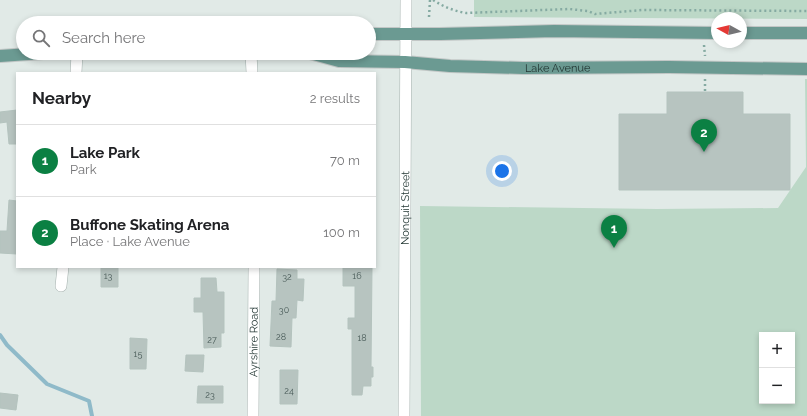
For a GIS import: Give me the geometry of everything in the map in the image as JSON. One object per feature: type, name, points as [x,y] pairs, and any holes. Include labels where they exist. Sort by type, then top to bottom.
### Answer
[{"type":"main road","points":[[376,34],[554,31],[711,33]]},
{"type":"main road","points":[[747,33],[807,34]]},
{"type":"main road","points":[[0,56],[16,55]]},
{"type":"main road","name":"Lake Avenue","points":[[335,60],[523,68],[669,67],[807,69]]},
{"type":"street","name":"Nonquit Street","points":[[404,416],[406,0]]},
{"type":"street","points":[[76,72],[77,60]]},
{"type":"street","points":[[251,60],[252,72]]},
{"type":"street","points":[[61,286],[63,268]]},
{"type":"street","name":"Ayrshire Road","points":[[253,416],[254,268]]},
{"type":"path","points":[[429,18],[430,0]]},
{"type":"path","points":[[433,0],[443,7],[466,14],[569,9],[588,11],[595,14],[642,10],[807,11]]},
{"type":"path","points":[[704,39],[704,58]]},
{"type":"path","points":[[705,76],[705,92]]},
{"type":"green space","points":[[474,0],[807,0],[807,19],[747,19],[747,12],[711,12],[711,18],[474,17]]},
{"type":"green space","points":[[805,79],[807,79],[807,416],[421,416],[420,206],[657,209],[778,208],[806,167]]},
{"type":"building","points":[[667,92],[743,92],[743,114],[790,114],[790,190],[619,190],[619,114],[667,114]]},
{"type":"building","points":[[16,110],[16,144],[9,144],[7,122],[0,123],[0,112]]},
{"type":"building","points":[[9,200],[16,201],[16,254],[0,253],[0,231],[7,231]]},
{"type":"building","points":[[101,268],[118,268],[118,287],[101,287]]},
{"type":"building","points":[[343,268],[372,268],[371,367],[373,367],[373,377],[371,377],[371,386],[363,386],[362,395],[352,395],[352,329],[348,329],[348,318],[355,318],[355,286],[343,286]]},
{"type":"building","points":[[277,269],[297,270],[297,279],[304,279],[303,301],[297,300],[296,318],[292,318],[291,347],[270,346],[272,301],[276,301]]},
{"type":"building","points":[[201,278],[216,278],[217,292],[224,292],[224,333],[221,333],[221,347],[204,348],[203,312],[194,312],[194,298],[201,298]]},
{"type":"building","points":[[130,338],[147,339],[146,369],[130,369]]},
{"type":"building","points":[[186,355],[204,355],[203,372],[185,371]]},
{"type":"building","points":[[280,370],[298,370],[297,404],[280,404]]},
{"type":"building","points":[[198,386],[223,386],[223,403],[197,403]]},
{"type":"building","points":[[0,393],[18,395],[16,410],[0,408]]},
{"type":"waterway","points":[[0,335],[7,345],[47,384],[89,401],[92,416]]},
{"type":"place","name":"Buffone Skating Arena","points":[[704,152]]},
{"type":"place","name":"Lake Park","points":[[614,248]]}]
